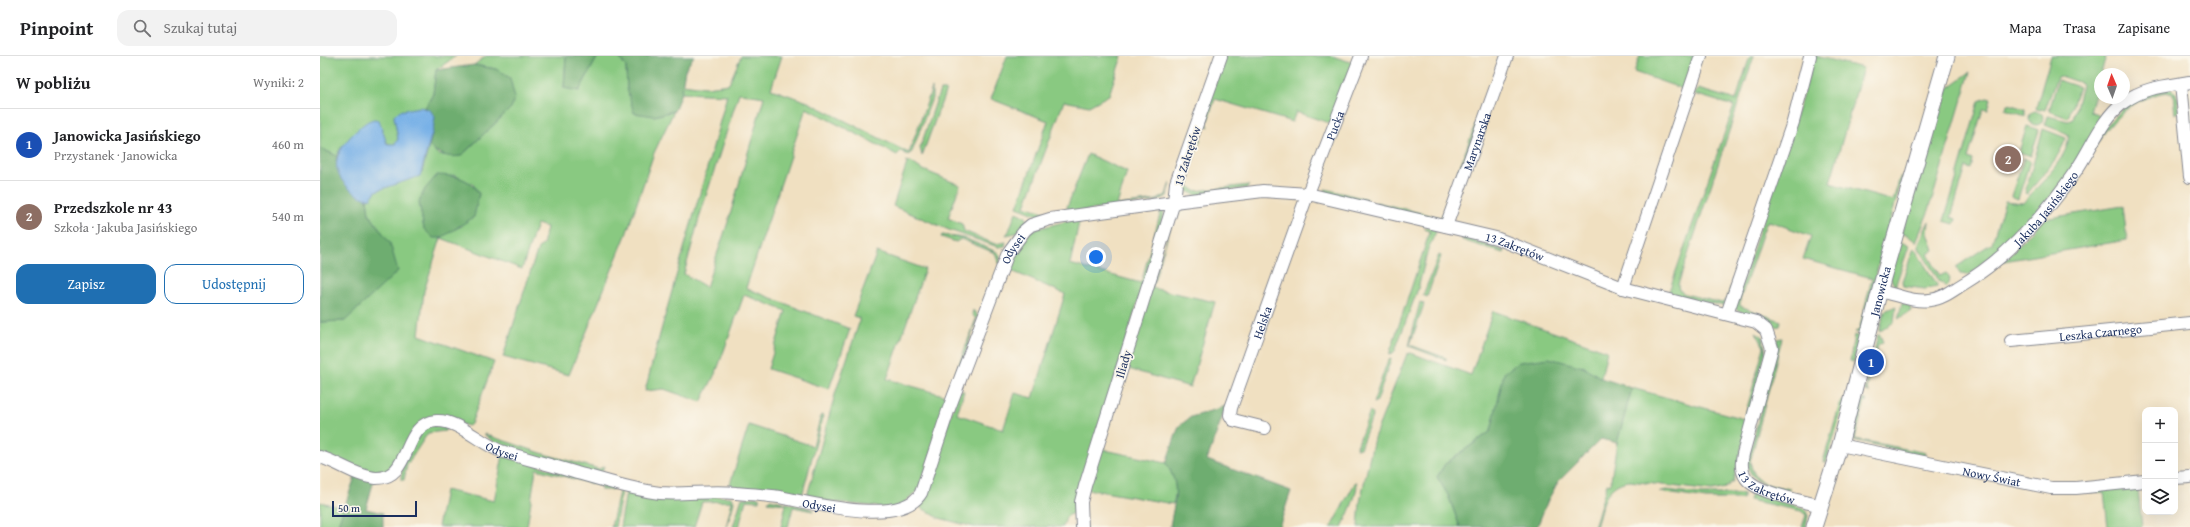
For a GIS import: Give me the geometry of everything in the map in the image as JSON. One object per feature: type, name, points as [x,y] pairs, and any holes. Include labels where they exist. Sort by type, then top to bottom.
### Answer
[{"type":"street","name":"13 Zakrętów","points":[[1221,56],[1176,183],[1174,202],[1263,191],[1288,191],[1308,194],[1496,238],[1623,288],[1747,319],[1766,330],[1771,341],[1771,354],[1743,454],[1742,467],[1746,479],[1758,488],[1821,506]]},
{"type":"street","name":"Pucka","points":[[1308,194],[1360,56]]},
{"type":"street","name":"Marynarska","points":[[1446,226],[1507,56]]},
{"type":"street","points":[[1623,288],[1701,56]]},
{"type":"street","points":[[1727,314],[1793,122],[1810,56]]},
{"type":"street","name":"Janowicka","points":[[1814,527],[1840,445],[1879,291],[1947,56]]},
{"type":"street","points":[[2185,83],[2190,177]]},
{"type":"street","name":"Jakuba Jasińskiego","points":[[1879,291],[1908,298],[1932,300],[1950,292],[1980,274],[2004,254],[2050,205],[2077,168],[2107,119],[2118,107],[2146,91],[2185,83]]},
{"type":"street","name":"Helska","points":[[1265,428],[1234,420],[1231,418],[1230,412],[1308,194]]},
{"type":"street","name":"Odysei","points":[[320,457],[369,477],[386,476],[399,466],[420,427],[430,422],[441,421],[453,425],[501,451],[641,490],[672,493],[719,491],[778,497],[849,511],[884,513],[901,511],[913,504],[921,493],[948,411],[1004,262],[1018,237],[1031,225],[1050,219],[1174,202]]},
{"type":"street","name":"Iliady","points":[[1082,527],[1081,502],[1085,486],[1174,202]]},
{"type":"street","name":"Leszka Czarnego","points":[[2011,341],[2190,323]]},
{"type":"street","name":"Nowy Świat","points":[[1840,445],[2051,488],[2076,488],[2142,481]]},
{"type":"street","points":[[2178,478],[2190,477]]},
{"type":"green space","points":[[320,56],[456,56],[436,70],[433,94],[425,108],[399,111],[394,116],[398,139],[395,144],[391,145],[385,141],[379,120],[363,125],[340,149],[337,156],[320,148]]},
{"type":"green space","points":[[486,56],[566,56],[564,88],[579,91],[598,56],[618,56],[626,67],[627,89],[654,116],[674,111],[654,153],[626,235],[569,375],[503,357],[538,248],[543,245],[547,227],[537,224],[522,269],[441,238],[424,291],[419,335],[494,362],[469,426],[434,417],[391,469],[375,475],[320,455],[320,322],[345,321],[380,229],[369,214],[367,199],[371,198],[376,191],[422,172],[429,146],[439,155],[461,156],[511,108],[496,69],[474,65]],"holes":[[[454,175],[473,184],[479,194],[462,226],[448,232],[441,238],[424,229],[419,202],[425,189]]]},
{"type":"green space","points":[[566,56],[598,56],[579,91],[564,88]]},
{"type":"green space","points":[[618,56],[694,56],[685,70],[681,93],[674,111],[654,116],[634,113],[627,89],[626,67]]},
{"type":"green space","points":[[741,56],[782,56],[771,89],[808,102],[909,153],[932,88],[932,98],[912,152],[908,155],[901,151],[897,155],[806,108],[746,288],[850,329],[829,389],[768,369],[786,311],[744,295],[717,370],[701,402],[664,389],[645,391],[727,95],[681,93],[682,84],[706,87],[729,84]],"holes":[[[739,93],[764,97],[728,222],[706,287],[684,274],[700,215]]]},
{"type":"green space","points":[[1007,56],[1122,56],[1109,95],[1089,106],[1064,101],[1025,206],[1050,214],[1040,216],[1017,207],[1048,121],[991,99]]},
{"type":"green space","points":[[1225,56],[1332,56],[1354,63],[1332,124],[1296,112],[1292,122],[1215,99],[1207,123],[1209,127],[1201,123]]},
{"type":"green space","points":[[1640,56],[1698,56],[1686,90],[1634,72]]},
{"type":"green space","points":[[1750,56],[1754,56],[1678,285],[1679,290],[1685,294],[1722,303],[1726,300],[1790,122],[1724,306],[1668,294],[1734,106],[1694,94],[1698,89],[1736,100]]},
{"type":"green space","points":[[1815,56],[1863,68],[1830,183],[1893,201],[1900,177],[1902,178],[1860,334],[1855,332],[1859,330],[1872,278],[1803,259],[1811,236],[1769,221],[1766,223],[1740,300],[1740,306],[1781,321],[1780,326],[1772,327],[1736,309],[1735,306]]},
{"type":"green space","points":[[2051,56],[2106,56],[2103,68],[2094,68],[2094,97],[2090,111],[2097,114],[2103,121],[2077,164],[2015,239],[1984,261],[1975,271],[1968,275],[1960,274],[1956,267],[1992,243],[2005,201],[2023,203],[2059,161],[2068,142],[2068,134],[2045,125],[2048,116],[2068,121],[2073,119],[2082,85],[2081,83],[2060,76],[2057,77],[2045,110],[2036,108]]},
{"type":"green space","points":[[474,65],[496,69],[510,78],[515,98],[511,108],[461,156],[452,157],[444,155],[429,146],[433,130],[433,120],[432,115],[425,108],[433,94],[436,70]]},
{"type":"green space","points":[[1970,72],[1929,210],[1916,242],[1907,235],[1901,234],[1936,117],[1943,107],[1948,88]]},
{"type":"green space","points":[[2058,80],[2079,87],[2068,118],[2049,111]]},
{"type":"green space","points":[[1489,87],[1491,88],[1442,220],[1376,206],[1376,202],[1441,218]]},
{"type":"green space","points":[[2164,88],[2170,88],[2176,93],[2179,111],[2175,114],[2173,94],[2170,93],[2160,93],[2139,101],[2128,108],[2109,126],[2081,171],[2080,169],[2104,129],[2113,118],[2133,101]]},
{"type":"green space","points":[[940,90],[946,90],[922,156],[920,148]]},
{"type":"green space","points":[[1987,98],[1991,99],[1988,110],[1983,109],[1968,158],[1973,160],[1971,169],[1966,167],[1951,217],[1956,219],[1954,224],[1944,221],[1979,101]]},
{"type":"green space","points":[[2008,104],[2025,109],[2025,116],[2005,109]]},
{"type":"green space","points":[[2033,111],[2039,111],[2043,115],[2043,121],[2039,125],[2033,125],[2029,121],[2029,115]]},
{"type":"green space","points":[[2027,126],[2039,130],[2031,156],[2019,152]]},
{"type":"green space","points":[[2043,129],[2066,138],[2059,154],[2027,194],[2025,193]]},
{"type":"green space","points":[[1197,138],[1201,138],[1185,184],[1195,191],[1249,185],[1247,188],[1197,195],[1186,190],[1183,183]]},
{"type":"green space","points":[[320,148],[337,156],[336,161],[351,190],[367,199],[369,214],[390,243],[398,271],[345,321],[320,322]]},
{"type":"green space","points":[[1088,154],[1127,172],[1117,205],[1157,200],[1166,195],[1170,182],[1167,196],[1158,201],[1069,213],[1067,207]]},
{"type":"green space","points":[[2024,158],[2030,161],[2018,199],[2011,196]]},
{"type":"green space","points":[[905,161],[911,162],[921,169],[960,185],[948,218],[962,224],[964,231],[995,244],[1006,242],[1005,246],[998,247],[949,230],[893,206],[907,163]]},
{"type":"green space","points":[[437,175],[461,178],[471,184],[479,194],[474,217],[441,238],[433,238],[424,229],[419,202],[425,189]]},
{"type":"green space","points":[[1325,189],[1367,199],[1365,203],[1327,194]]},
{"type":"green space","points":[[2123,206],[2127,240],[2004,261],[2043,219]]},
{"type":"green space","points":[[1188,207],[1176,209],[1152,288],[1215,302],[1190,387],[1125,368],[1176,208]]},
{"type":"green space","points":[[1162,209],[1164,214],[1075,512],[1066,517],[1063,527],[974,527],[939,518],[920,507],[959,390],[964,391],[957,414],[1003,430],[1015,393],[1033,398],[1065,294],[1007,269],[1009,257],[1032,230],[1080,218],[1070,264],[1141,283],[1161,211],[1155,212]]},
{"type":"green space","points":[[1016,212],[1026,217],[1028,223],[1016,233],[1006,235],[1009,231]]},
{"type":"green space","points":[[1929,221],[1928,233],[1934,250],[1928,254],[1940,276],[1946,273],[1949,276],[1949,282],[1946,288],[1943,282],[1941,284],[1919,248],[1919,243]]},
{"type":"green space","points":[[1427,227],[1437,230],[1428,249],[1418,289],[1394,353],[1389,355],[1430,231],[1424,229]]},
{"type":"green space","points":[[942,235],[964,238],[997,252],[1000,255],[1000,264],[995,253],[961,239],[956,242],[941,237]]},
{"type":"green space","points":[[1463,237],[1504,251],[1503,253],[1462,240]]},
{"type":"green space","points":[[1903,243],[1909,246],[1895,287],[1890,277],[1898,244]]},
{"type":"green space","points":[[1914,248],[1938,287],[1925,289],[1903,286],[1902,281]]},
{"type":"green space","points":[[877,252],[925,269],[887,379],[947,396],[976,319],[972,314],[973,310],[978,316],[919,489],[897,509],[808,499],[807,496],[836,391],[859,323],[859,318],[853,316]]},
{"type":"green space","points":[[1439,255],[1441,256],[1427,297],[1423,295]]},
{"type":"green space","points":[[1420,302],[1424,304],[1410,345],[1446,358],[1446,360],[1409,346]]},
{"type":"green space","points":[[1902,303],[1910,306],[1911,311],[1898,319]]},
{"type":"green space","points":[[1896,306],[1894,322],[1879,332],[1885,311]]},
{"type":"green space","points":[[1493,311],[1607,351],[1601,378],[1583,366],[1497,406],[1491,431],[1445,464],[1437,477],[1448,495],[1460,527],[1358,527],[1360,502],[1374,438],[1407,354],[1411,353],[1471,375]]},
{"type":"green space","points":[[1756,332],[1762,336],[1766,351],[1733,481],[1725,488],[1712,491],[1630,481],[1622,483],[1615,486],[1606,497],[1596,527],[1594,527],[1607,484],[1610,485],[1617,443],[1632,388],[1744,419],[1764,347]]},
{"type":"green space","points":[[1854,335],[1860,337],[1854,362],[1850,361]]},
{"type":"green space","points":[[1878,335],[1880,335],[1883,342],[1878,345],[1867,389],[1870,392],[1865,391]]},
{"type":"green space","points":[[1782,338],[1750,462],[1759,480],[1769,485],[1790,489],[1788,491],[1768,486],[1757,480],[1752,476],[1747,463],[1777,347],[1777,339]]},
{"type":"green space","points":[[1549,358],[1583,367],[1601,378],[1632,388],[1617,443],[1601,439],[1558,482],[1548,500],[1537,527],[1460,527],[1448,495],[1437,477],[1445,464],[1491,431],[1504,373],[1519,362]]},
{"type":"green space","points":[[1391,359],[1377,401],[1373,403],[1388,360]]},
{"type":"green space","points":[[1863,399],[1867,401],[1865,401],[1855,439],[1926,453],[1925,456],[1854,440],[1853,436]]},
{"type":"green space","points":[[1841,400],[1845,401],[1826,463],[1823,462]]},
{"type":"green space","points":[[1226,406],[1207,460],[1291,491],[1279,527],[1170,527],[1176,495],[1174,480],[1166,463],[1179,426],[1191,417]]},
{"type":"green space","points":[[1370,411],[1373,414],[1360,448],[1356,449]]},
{"type":"green space","points":[[821,415],[823,416],[802,496],[731,487],[730,484],[749,425],[813,446]]},
{"type":"green space","points":[[429,425],[446,428],[445,431],[428,433],[407,465],[404,480],[401,480],[403,465],[406,457]]},
{"type":"green space","points":[[484,434],[544,454],[599,469],[604,466],[598,475],[554,464],[506,448]]},
{"type":"green space","points":[[1100,449],[1166,463],[1172,473],[1175,483],[1175,498],[1173,504],[1087,489]]},
{"type":"green space","points":[[503,455],[614,488],[612,490],[601,490],[601,486],[536,469],[527,527],[438,527],[445,490],[494,501]]},
{"type":"green space","points":[[356,474],[374,480],[366,509],[383,513],[383,527],[337,527]]},
{"type":"green space","points":[[1356,481],[1357,485],[1355,495],[1342,527],[1331,527]]},
{"type":"green space","points":[[2142,486],[2142,488],[2138,489],[2142,527],[2108,527],[2104,492],[2090,493],[2092,491]]},
{"type":"green space","points":[[620,488],[622,489],[615,527],[611,527]]},
{"type":"green space","points":[[1666,490],[1700,494],[1743,494],[1743,499],[1706,499],[1659,492]]},
{"type":"green space","points":[[626,492],[732,497],[734,502],[727,527],[732,501],[702,502],[694,527],[620,527]]},
{"type":"green space","points":[[1751,494],[1760,494],[1805,509],[1808,516],[1806,527],[1802,527],[1806,515],[1801,511],[1749,500]]},
{"type":"green space","points":[[759,497],[759,501],[746,500],[739,527],[733,527],[742,498]]},
{"type":"green space","points":[[770,499],[812,509],[813,511],[793,507],[788,527],[781,527],[786,504],[768,502]]},
{"type":"green space","points":[[320,502],[345,508],[337,527],[320,527]]},
{"type":"water","points":[[420,107],[430,110],[435,117],[420,176],[376,191],[371,198],[365,198],[356,194],[344,183],[337,168],[339,154],[347,140],[368,121],[374,119],[379,120],[387,144],[395,144],[398,139],[394,116],[399,111]]},
{"type":"place","name":"Przedszkole nr 43","points":[[2008,159]]},
{"type":"place","name":"Janowicka Jasińskiego","points":[[1871,362]]}]
